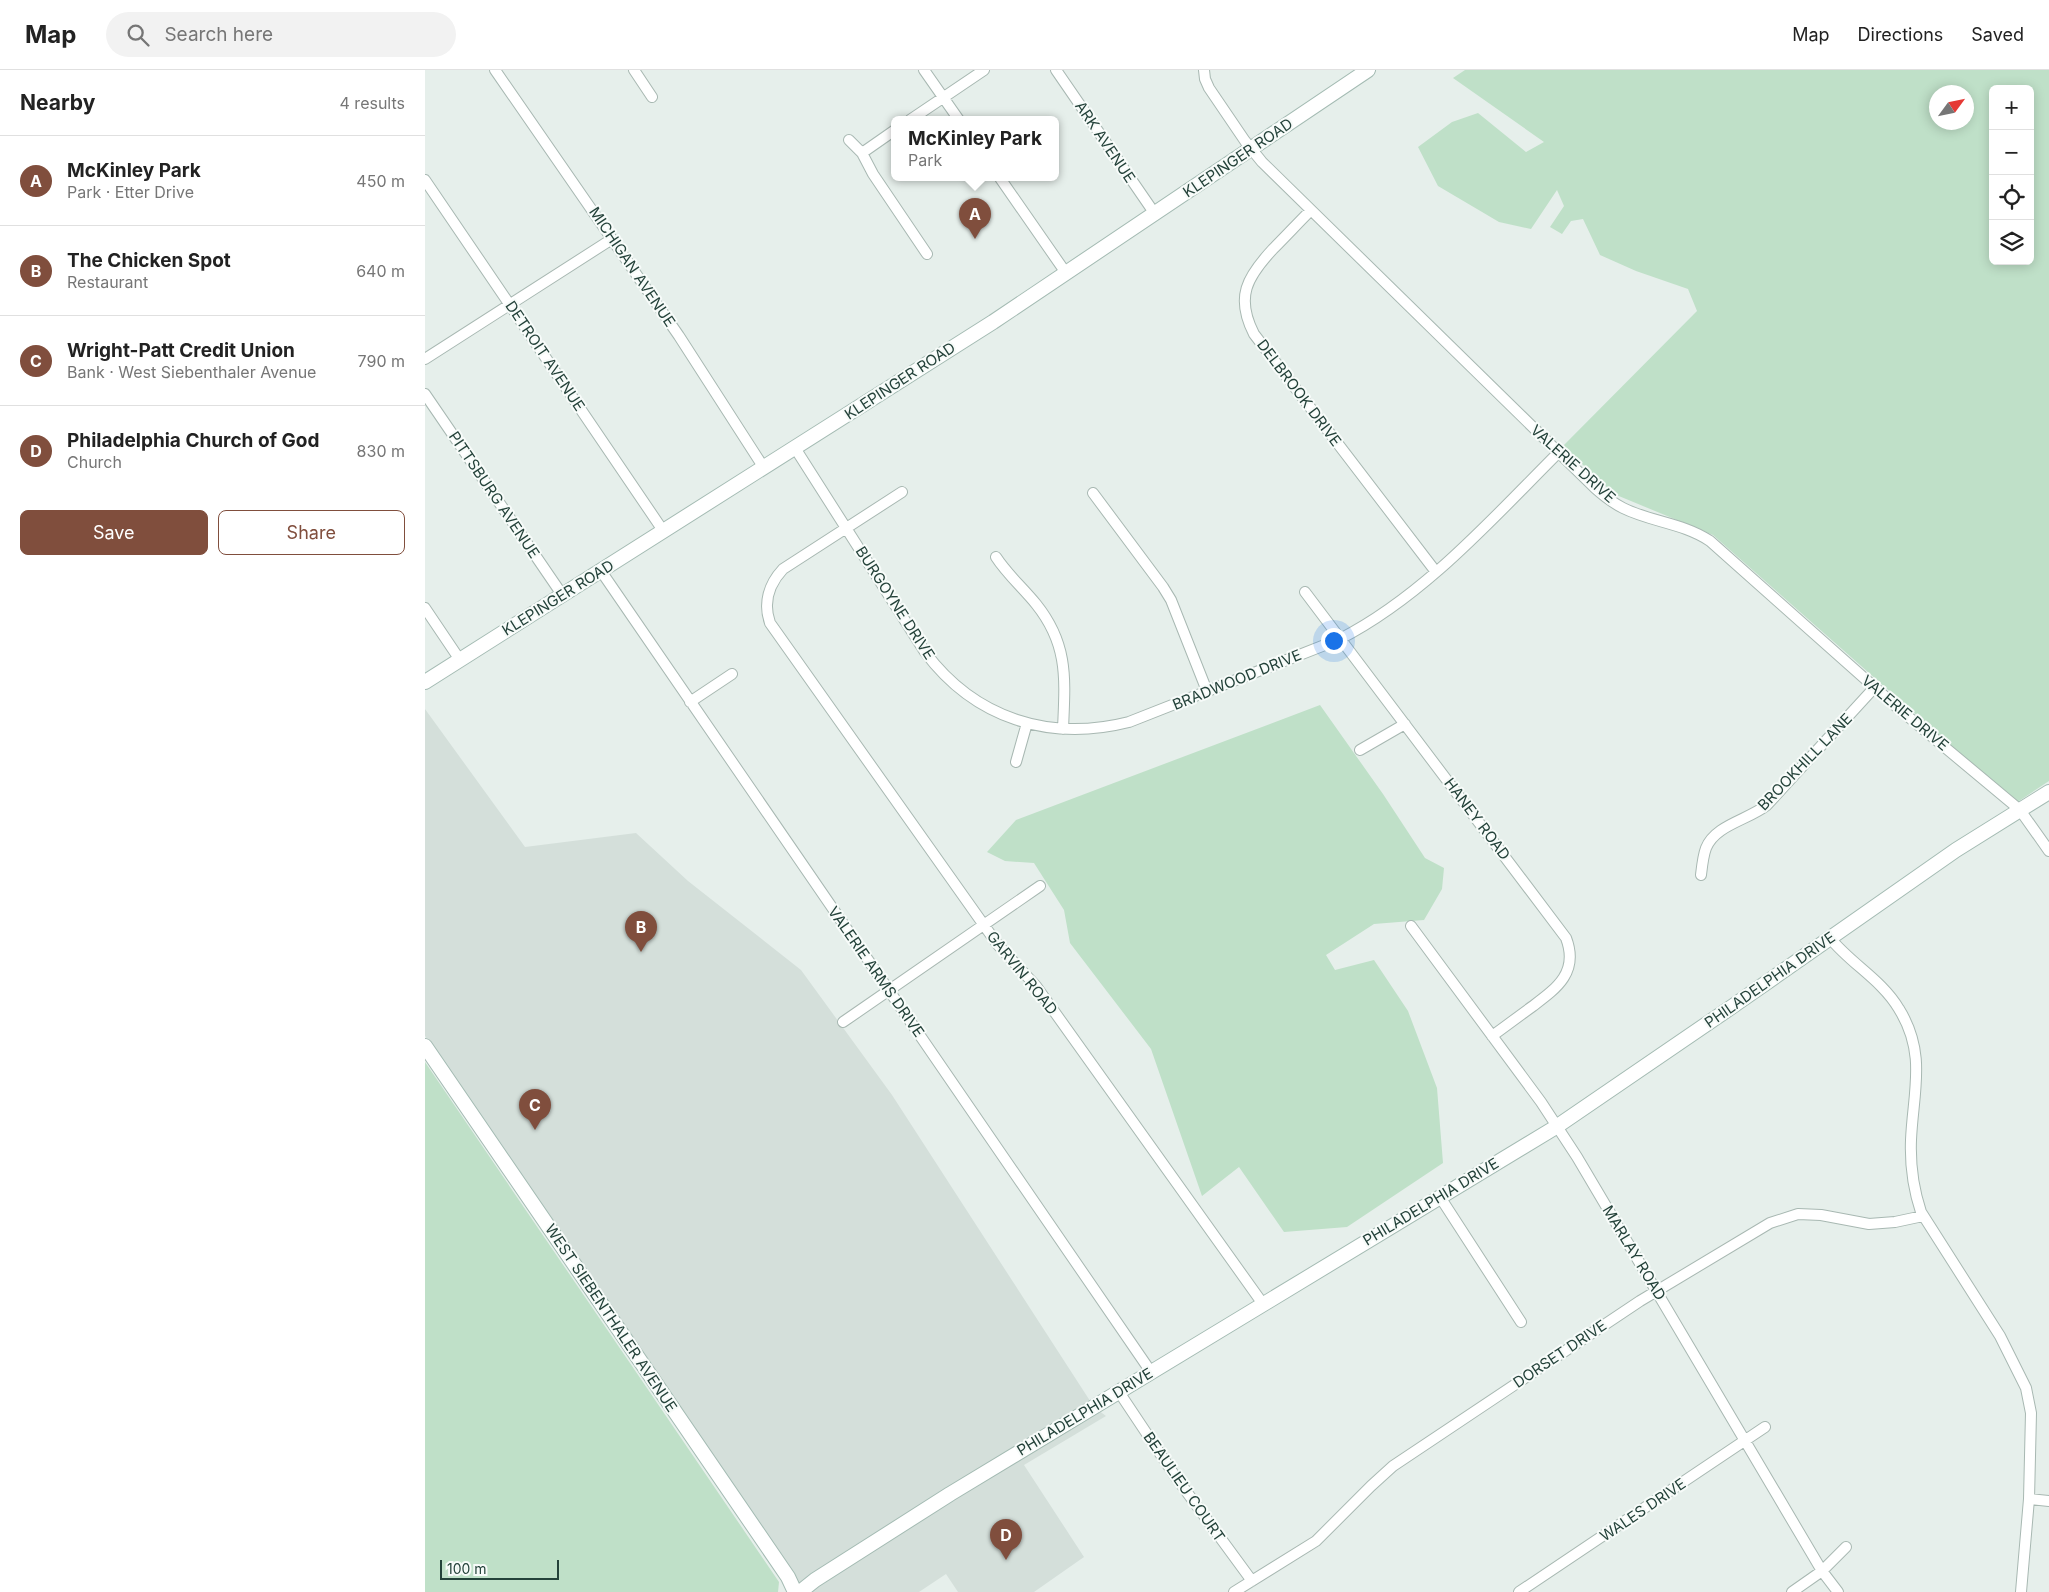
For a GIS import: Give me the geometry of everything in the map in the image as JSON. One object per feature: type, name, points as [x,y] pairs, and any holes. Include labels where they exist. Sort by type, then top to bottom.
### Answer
[{"type":"main road","name":"KLEPINGER ROAD","points":[[425,682],[664,532],[1066,273],[1368,70]]},
{"type":"main road","name":"PHILADELPHIA DRIVE","points":[[800,1592],[815,1580],[948,1496],[1556,1127],[1956,850],[2049,792]]},
{"type":"main road","name":"WEST SIEBENTHALER AVENUE","points":[[425,1046],[788,1577],[795,1592]]},
{"type":"street","name":"MICHIGAN AVENUE","points":[[495,70],[679,336],[764,468]]},
{"type":"street","points":[[634,70],[652,97]]},
{"type":"street","points":[[925,70],[956,116]]},
{"type":"street","points":[[916,116],[983,70]]},
{"type":"street","name":"ARK AVENUE","points":[[1056,70],[1155,214]]},
{"type":"street","name":"VALERIE DRIVE","points":[[1204,70],[1209,88],[1251,149],[1595,488],[1624,509],[1679,525],[1709,541],[1874,688],[2020,810],[2049,851]]},
{"type":"street","points":[[862,153],[891,133]]},
{"type":"street","points":[[849,140],[862,153],[873,174],[927,254]]},
{"type":"street","name":"DETROIT AVENUE","points":[[425,180],[664,532]]},
{"type":"street","points":[[1002,181],[1066,273]]},
{"type":"street","name":"DELBROOK DRIVE","points":[[1311,210],[1253,272],[1245,291],[1246,317],[1254,334],[1436,572]]},
{"type":"street","points":[[425,359],[612,239]]},
{"type":"street","name":"PITTSBURG AVENUE","points":[[425,394],[563,596]]},
{"type":"street","name":"BURGOYNE DRIVE","points":[[795,448],[925,652],[944,675],[969,697],[987,708],[1027,723]]},
{"type":"street","name":"BRADWOOD DRIVE","points":[[1027,723],[1063,729],[1094,729],[1129,722],[1340,639],[1385,612],[1436,572],[1485,527],[1558,453]]},
{"type":"street","name":"GARVIN ROAD","points":[[903,492],[783,569],[774,580],[768,595],[767,611],[770,623],[984,924],[1005,953],[1036,986],[1263,1304]]},
{"type":"street","points":[[1093,493],[1171,600],[1207,691]]},
{"type":"street","points":[[996,557],[1037,604],[1048,621],[1059,646],[1065,666],[1063,729]]},
{"type":"street","name":"VALERIE ARMS DRIVE","points":[[601,571],[1151,1372]]},
{"type":"street","name":"HANEY ROAD","points":[[1305,592],[1563,932],[1569,947],[1569,968],[1560,985],[1492,1036]]},
{"type":"street","points":[[425,608],[460,660]]},
{"type":"street","points":[[690,702],[732,674]]},
{"type":"street","name":"BROOKHILL LANE","points":[[1701,875],[1707,846],[1714,836],[1722,829],[1751,816],[1767,805],[1874,688]]},
{"type":"street","points":[[1016,762],[1027,723]]},
{"type":"street","points":[[1360,750],[1405,724]]},
{"type":"street","points":[[843,1022],[1040,886]]},
{"type":"street","name":"MARLAY ROAD","points":[[1411,926],[1541,1102],[1577,1157],[1822,1571],[1837,1592]]},
{"type":"street","points":[[1830,938],[1846,956],[1879,983],[1890,996],[1899,1009],[1911,1035],[1917,1072],[1912,1124],[1911,1163],[1916,1196],[1923,1216],[1996,1329],[2026,1388],[2031,1413],[2029,1499],[2021,1592]]},
{"type":"street","points":[[1440,1197],[1521,1322]]},
{"type":"street","name":"DORSET DRIVE","points":[[1234,1592],[1316,1541],[1393,1466],[1656,1291],[1770,1223],[1785,1217],[1811,1214],[1869,1224],[1903,1221],[1923,1216]]},
{"type":"street","name":"BEAULIEU COURT","points":[[1119,1392],[1175,1476],[1252,1581]]},
{"type":"street","name":"WALES DRIVE","points":[[1519,1592],[1765,1427]]},
{"type":"street","points":[[2029,1499],[2049,1501]]},
{"type":"street","points":[[1792,1592],[1822,1571],[1846,1546]]},
{"type":"shaded area","points":[[425,709],[525,847],[636,833],[688,881],[801,970],[892,1095],[1094,1407],[1106,1416],[1024,1465],[1084,1557],[1034,1592],[958,1592],[946,1574],[919,1592],[803,1592],[425,1036]]},
{"type":"green space","points":[[1465,70],[2049,70],[2049,781],[2016,803],[1713,535],[1614,494],[1563,446],[1697,311],[1688,289],[1636,271],[1600,255],[1583,219],[1571,221],[1562,234],[1550,227],[1564,206],[1557,190],[1531,229],[1499,222],[1438,186],[1418,147],[1452,122],[1478,113],[1526,152],[1544,142],[1453,78]]},
{"type":"green space","points":[[1320,705],[1383,794],[1425,858],[1444,868],[1442,889],[1424,920],[1374,924],[1326,955],[1335,970],[1374,960],[1408,1011],[1437,1088],[1443,1163],[1347,1227],[1284,1232],[1239,1167],[1202,1196],[1151,1049],[1070,943],[1064,910],[1034,863],[1005,861],[987,852],[1016,820]]},
{"type":"green space","points":[[425,1062],[779,1582],[778,1592],[425,1592]]},
{"type":"place","name":"McKinley Park","points":[[975,239]]},
{"type":"place","name":"The Chicken Spot","points":[[641,952]]},
{"type":"place","name":"Wright-Patt Credit Union","points":[[535,1130]]},
{"type":"place","name":"Philadelphia Church of God","points":[[1006,1560]]}]
